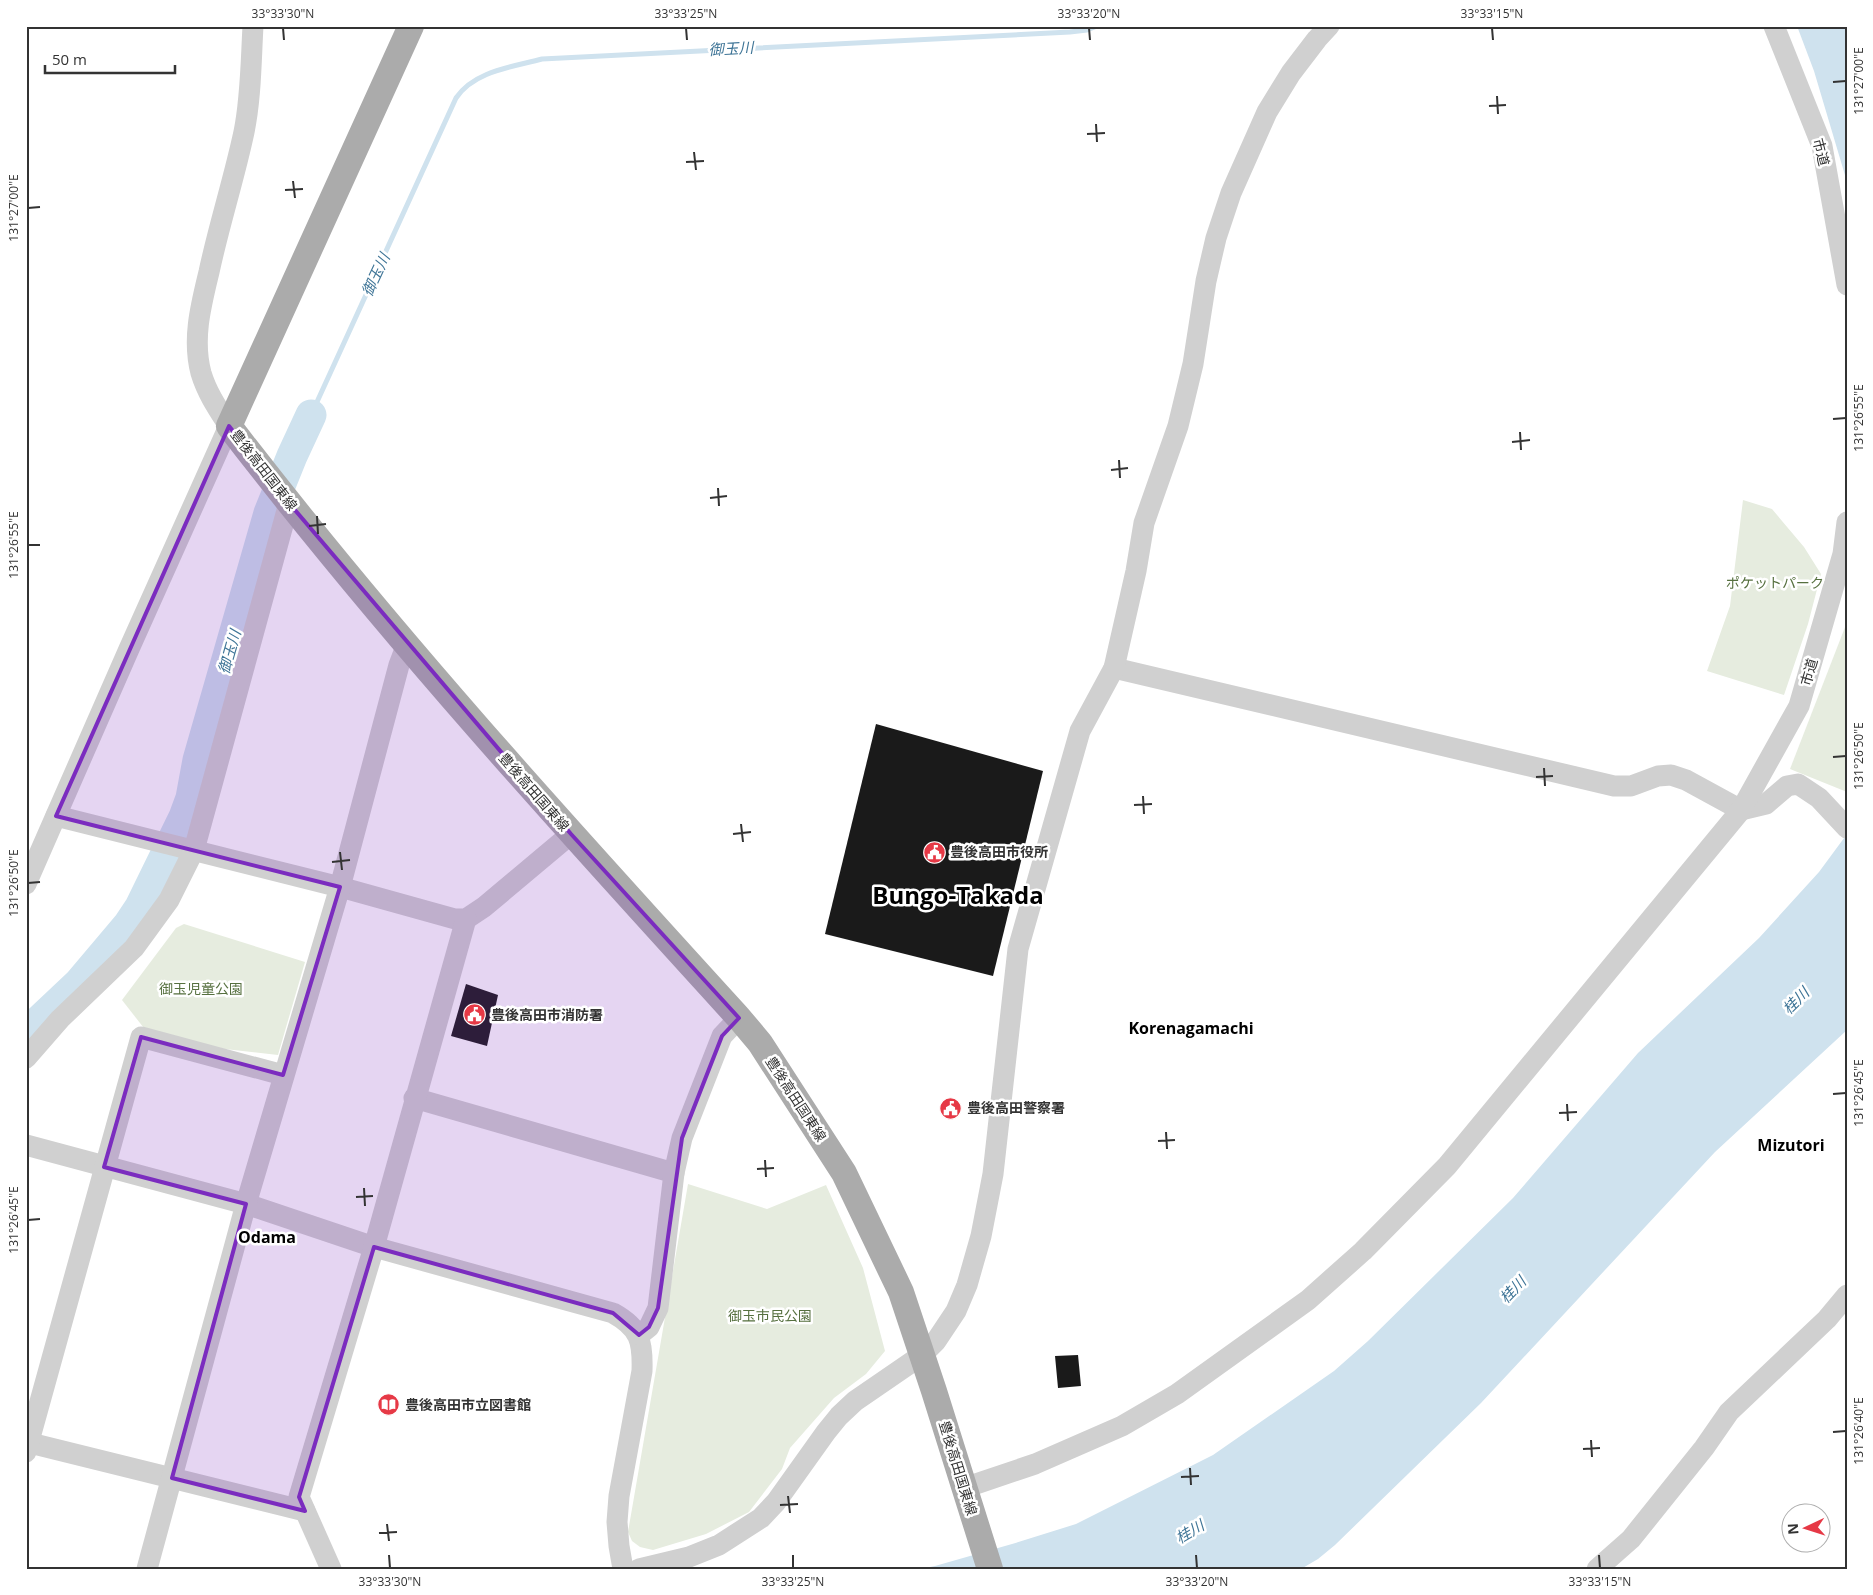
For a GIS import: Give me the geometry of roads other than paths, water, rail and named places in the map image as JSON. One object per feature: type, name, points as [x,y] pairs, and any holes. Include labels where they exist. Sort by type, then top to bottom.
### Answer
[{"type":"main road","name":"豊後高田国東線","points":[[411,26],[229,426],[283,495],[407,644],[571,834],[740,1018],[760,1043],[844,1173],[901,1292],[990,1569]]},
{"type":"street","points":[[26,884],[229,426],[214,404],[206,387],[198,355],[197,338],[201,305],[215,243],[245,129],[253,26]]},
{"type":"street","points":[[639,1569],[689,1557],[718,1545],[761,1518],[776,1502],[839,1416],[855,1401],[922,1355],[936,1341],[956,1311],[967,1285],[993,1174],[1018,949],[1080,731],[1114,668],[1136,571],[1144,524],[1178,426],[1194,364],[1206,282],[1216,238],[1231,193],[1267,112],[1291,73],[1329,26]]},
{"type":"street","name":"市道","points":[[1774,26],[1822,146],[1847,284]]},
{"type":"street","points":[[26,1058],[60,1019],[134,948],[169,900],[194,850],[283,495]]},
{"type":"street","name":"市道","points":[[964,1488],[1035,1464],[1122,1426],[1177,1394],[1308,1300],[1363,1252],[1447,1166],[1741,810],[1799,706],[1844,554],[1847,522]]},
{"type":"street","points":[[147,1569],[246,1204],[340,887],[399,666],[407,644]]},
{"type":"street","points":[[1114,668],[1453,750],[1614,786],[1631,786],[1658,776],[1671,775],[1686,780],[1741,810],[1766,804],[1787,786],[1798,784],[1819,798],[1847,828]]},
{"type":"street","points":[[56,816],[340,887],[455,919],[466,919],[484,907],[571,834]]},
{"type":"street","points":[[331,1569],[299,1497],[374,1247],[414,1098],[466,919]]},
{"type":"street","points":[[639,1335],[649,1327],[658,1308],[674,1172],[682,1138],[722,1036],[740,1018]]},
{"type":"street","points":[[283,1075],[141,1037],[27,1446],[172,1478],[305,1511]]},
{"type":"street","points":[[414,1098],[674,1172]]},
{"type":"street","points":[[26,1145],[246,1204],[374,1247],[613,1313],[624,1319],[639,1335],[642,1345],[642,1371],[619,1496],[618,1546],[623,1569]]},
{"type":"street","points":[[1598,1569],[1631,1539],[1704,1448],[1728,1412],[1827,1319],[1847,1295]]},
{"type":"water","points":[[1797,26],[1847,26],[1847,182],[1814,71]]},
{"type":"water","name":"桂川","points":[[1847,834],[1847,1030],[1715,1152],[1481,1403],[1335,1545],[1318,1559],[1301,1569],[920,1569],[1076,1524],[1213,1455],[1334,1371],[1368,1341],[1513,1198],[1638,1053],[1759,938],[1819,872]]},
{"type":"waterway","name":"御玉川","points":[[311,415],[456,98],[464,89],[483,76],[494,71],[542,59],[1070,32],[1087,30],[1097,26]]},
{"type":"waterway","name":"御玉川","points":[[26,1033],[79,983],[128,925],[140,907],[184,817],[191,798],[198,760],[269,513],[311,415]]},
{"type":"place","name":"豊後高田市役所","points":[[934,852]]},
{"type":"place","name":"豊後高田市消防署","points":[[475,1015]]},
{"type":"place","name":"豊後高田警察署","points":[[951,1108]]},
{"type":"place","name":"豊後高田市立図書館","points":[[389,1405]]},
{"type":"district","name":"Bungo-Takada","points":[[958,896]]},
{"type":"district","name":"Korenagamachi","points":[[1191,1028]]},
{"type":"district","name":"Mizutori","points":[[1791,1145]]},
{"type":"district","name":"Odama","points":[[267,1237]]},
{"type":"park label","name":"ポケットパーク","points":[[1775,583]]},
{"type":"park label","name":"御玉児童公園","points":[[201,989]]},
{"type":"park label","name":"御玉市民公園","points":[[770,1316]]}]
